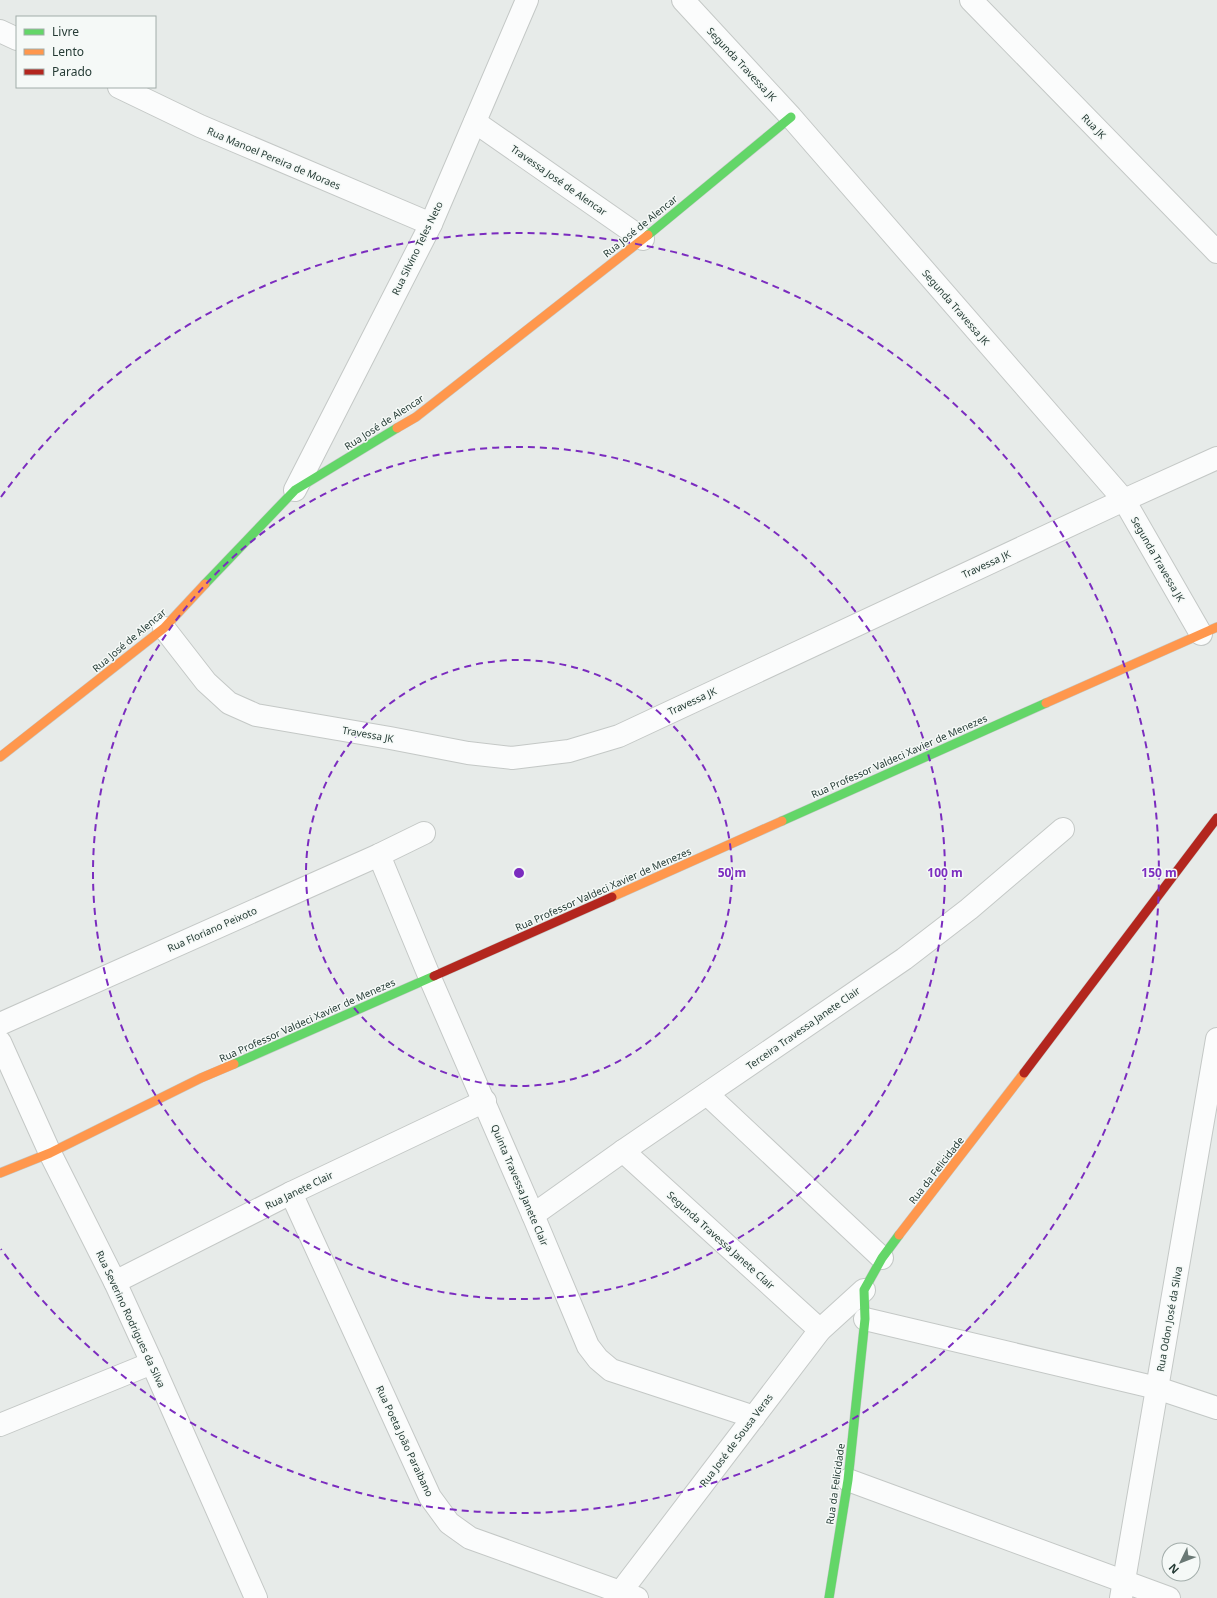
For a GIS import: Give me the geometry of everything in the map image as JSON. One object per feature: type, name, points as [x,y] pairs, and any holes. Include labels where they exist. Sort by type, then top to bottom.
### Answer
[{"type":"street","name":"Rua Silvino Teles Neto","points":[[295,490],[431,224],[527,0]]},
{"type":"street","name":"Segunda Travessa JK","points":[[683,0],[791,117],[1124,500],[1209,630]]},
{"type":"street","name":"Rua JK","points":[[971,0],[1217,252]]},
{"type":"street","points":[[0,31],[16,39]]},
{"type":"street","name":"Rua Manoel Pereira de Moraes","points":[[121,88],[200,126],[431,224]]},
{"type":"street","name":"Rua José de Alencar","points":[[0,757],[164,628],[295,490],[416,417],[643,238],[791,117]]},
{"type":"street","name":"Travessa José de Alencar","points":[[475,122],[643,238]]},
{"type":"street","name":"Travessa JK","points":[[164,628],[206,682],[229,703],[256,715],[468,753],[512,758],[569,751],[619,736],[1217,458]]},
{"type":"street","name":"Rua Professor Valdeci Xavier de Menezes","points":[[0,1173],[50,1153],[201,1078],[430,978],[1209,630]]},
{"type":"street","name":"Rua da Felicidade","points":[[828,1598],[848,1480],[865,1319],[864,1290],[882,1258],[1094,982],[1217,818]]},
{"type":"street","name":"Terceira Travessa Janete Clair","points":[[533,1215],[623,1151],[904,959],[969,909],[1063,829]]},
{"type":"street","name":"Rua Floriano Peixoto","points":[[0,1024],[424,833]]},
{"type":"street","name":"Quinta Travessa Janete Clair","points":[[378,855],[430,978],[485,1101],[588,1346],[598,1359],[612,1370],[754,1417]]},
{"type":"street","name":"Rua Odon José da Silva","points":[[1123,1590],[1217,1039]]},
{"type":"street","name":"Rua Severino Rodrigues da Silva","points":[[0,1042],[50,1153],[115,1282],[256,1598]]},
{"type":"street","points":[[707,1094],[882,1258]]},
{"type":"street","name":"Rua Janete Clair","points":[[115,1282],[291,1193],[485,1101]]},
{"type":"street","name":"Segunda Travessa Janete Clair","points":[[623,1151],[820,1330]]},
{"type":"street","name":"Rua Poeta João Paraibano","points":[[291,1193],[430,1497],[449,1523],[470,1538],[625,1596]]},
{"type":"street","name":"Rua José de Sousa Veras","points":[[625,1596],[754,1417],[820,1330],[864,1290]]},
{"type":"street","points":[[865,1319],[1157,1388],[1217,1408]]},
{"type":"street","points":[[0,1425],[152,1363]]},
{"type":"street","points":[[848,1480],[1123,1590],[1170,1598]]},
{"type":"traffic: fast","points":[[648,235],[791,117]]},
{"type":"traffic: fast","points":[[205,584],[295,490],[397,428]]},
{"type":"traffic: fast","points":[[782,821],[1046,703]]},
{"type":"traffic: fast","points":[[234,1064],[434,976]]},
{"type":"traffic: fast","points":[[829,1598],[848,1480],[865,1319],[864,1290],[882,1258],[899,1235]]},
{"type":"traffic: slow","points":[[397,428],[416,417],[648,235]]},
{"type":"traffic: slow","points":[[0,757],[164,628],[205,584]]},
{"type":"traffic: slow","points":[[1046,703],[1217,627]]},
{"type":"traffic: slow","points":[[612,897],[782,821]]},
{"type":"traffic: slow","points":[[0,1173],[50,1153],[201,1078],[234,1064]]},
{"type":"traffic: slow","points":[[899,1235],[1024,1073]]},
{"type":"traffic: jam","points":[[1024,1073],[1217,818]]},
{"type":"traffic: jam","points":[[434,976],[612,897]]}]
